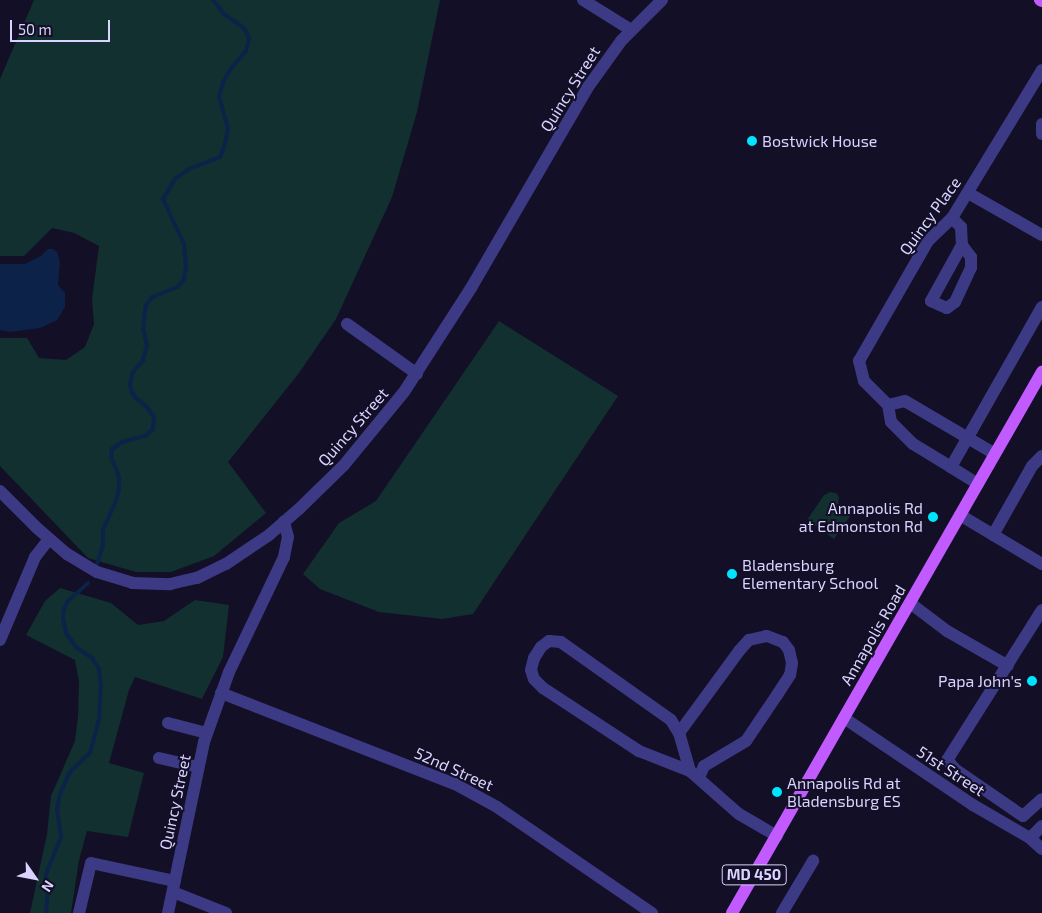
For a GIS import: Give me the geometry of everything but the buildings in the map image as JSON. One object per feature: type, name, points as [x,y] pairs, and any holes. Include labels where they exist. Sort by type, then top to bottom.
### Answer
[{"type":"main road","name":"Annapolis Road","points":[[732,913],[1042,372]]},
{"type":"street","points":[[583,0],[631,30]]},
{"type":"street","name":"Quincy Street","points":[[168,913],[198,767],[207,733],[221,693],[284,557],[288,537],[284,522],[321,488],[362,445],[417,374],[466,296],[588,87],[631,30],[662,0]]},
{"type":"street","name":"Quincy Place","points":[[978,484],[913,444],[891,422],[888,405],[864,382],[859,361],[928,241],[952,218],[1042,70]]},
{"type":"street","points":[[1042,124],[1042,134]]},
{"type":"street","points":[[968,193],[1042,235]]},
{"type":"street","points":[[952,218],[961,227],[962,246]]},
{"type":"street","points":[[951,467],[1042,307]]},
{"type":"street","points":[[347,324],[417,374]]},
{"type":"street","points":[[888,405],[905,400],[995,454]]},
{"type":"street","points":[[993,535],[1032,466],[1042,456]]},
{"type":"street","points":[[0,491],[49,540],[77,561],[97,572],[132,583],[157,585],[184,582],[211,572],[240,555],[284,522]]},
{"type":"street","points":[[960,515],[1041,561]]},
{"type":"street","points":[[0,640],[35,558],[49,540]]},
{"type":"street","points":[[910,603],[948,631],[1008,666]]},
{"type":"street","points":[[1042,610],[947,760],[956,770],[1024,816],[1042,798]]},
{"type":"street","points":[[679,733],[749,640],[767,636],[783,642],[789,650],[792,663],[790,674],[746,741],[694,774]]},
{"type":"street","points":[[694,774],[679,733],[671,720],[560,642],[549,642],[541,647],[534,658],[531,670],[534,679],[543,688],[639,752],[694,774],[740,814],[777,836]]},
{"type":"street","name":"52nd Street","points":[[221,693],[455,784],[497,807],[652,913]]},
{"type":"street","name":"51st Street","points":[[844,718],[949,790],[1030,838],[1042,849]]},
{"type":"street","points":[[168,723],[207,733]]},
{"type":"street","points":[[159,758],[198,767]]},
{"type":"street","points":[[1030,838],[1042,826]]},
{"type":"street","points":[[782,913],[813,861]]},
{"type":"street","points":[[79,913],[91,863],[174,886],[226,913]]},
{"type":"green space","points":[[34,0],[440,0],[417,112],[392,197],[336,319],[299,373],[228,462],[266,513],[214,556],[171,572],[136,572],[88,558],[0,466],[0,338],[27,338],[39,358],[66,360],[85,347],[94,324],[92,299],[99,246],[74,233],[52,228],[24,256],[0,256],[0,79]]},
{"type":"green space","points":[[499,321],[618,396],[473,614],[442,619],[379,612],[320,589],[303,574],[339,523],[376,501]]},
{"type":"green space","points":[[830,492],[836,493],[839,497],[838,507],[851,515],[834,539],[807,520],[824,495]]},
{"type":"green space","points":[[60,588],[111,603],[138,625],[164,621],[195,600],[229,605],[223,657],[202,699],[135,677],[129,690],[109,763],[144,773],[128,837],[87,831],[79,860],[71,913],[30,913],[47,834],[51,796],[75,741],[78,717],[79,682],[75,660],[26,635],[45,601]]},
{"type":"water","points":[[48,249],[53,249],[57,252],[60,262],[58,285],[65,293],[65,307],[57,320],[40,328],[10,332],[0,330],[0,264],[25,264],[41,256]]},
{"type":"waterway","points":[[97,564],[103,545],[103,530],[116,501],[119,488],[119,477],[111,456],[112,449],[122,442],[145,436],[153,429],[154,417],[147,407],[132,393],[130,384],[133,372],[143,360],[147,345],[143,328],[146,305],[152,297],[178,287],[184,279],[186,266],[184,244],[163,199],[175,179],[189,169],[220,157],[228,128],[219,97],[223,82],[232,67],[246,51],[249,38],[244,28],[224,14],[213,0]]},
{"type":"waterway","points":[[46,913],[48,889],[46,874],[61,837],[57,809],[60,794],[70,772],[90,753],[99,719],[101,686],[99,669],[92,658],[77,648],[66,633],[63,618],[64,608],[68,601],[88,583]]},
{"type":"place","name":"Bostwick House","points":[[752,141]]},
{"type":"place","name":"Annapolis Rd at Edmonston Rd","points":[[933,517]]},
{"type":"place","name":"Bladensburg Elementary School","points":[[732,574]]},
{"type":"place","name":"Papa John's","points":[[1032,681]]},
{"type":"place","name":"Annapolis Rd at Bladensburg ES","points":[[777,792]]}]
